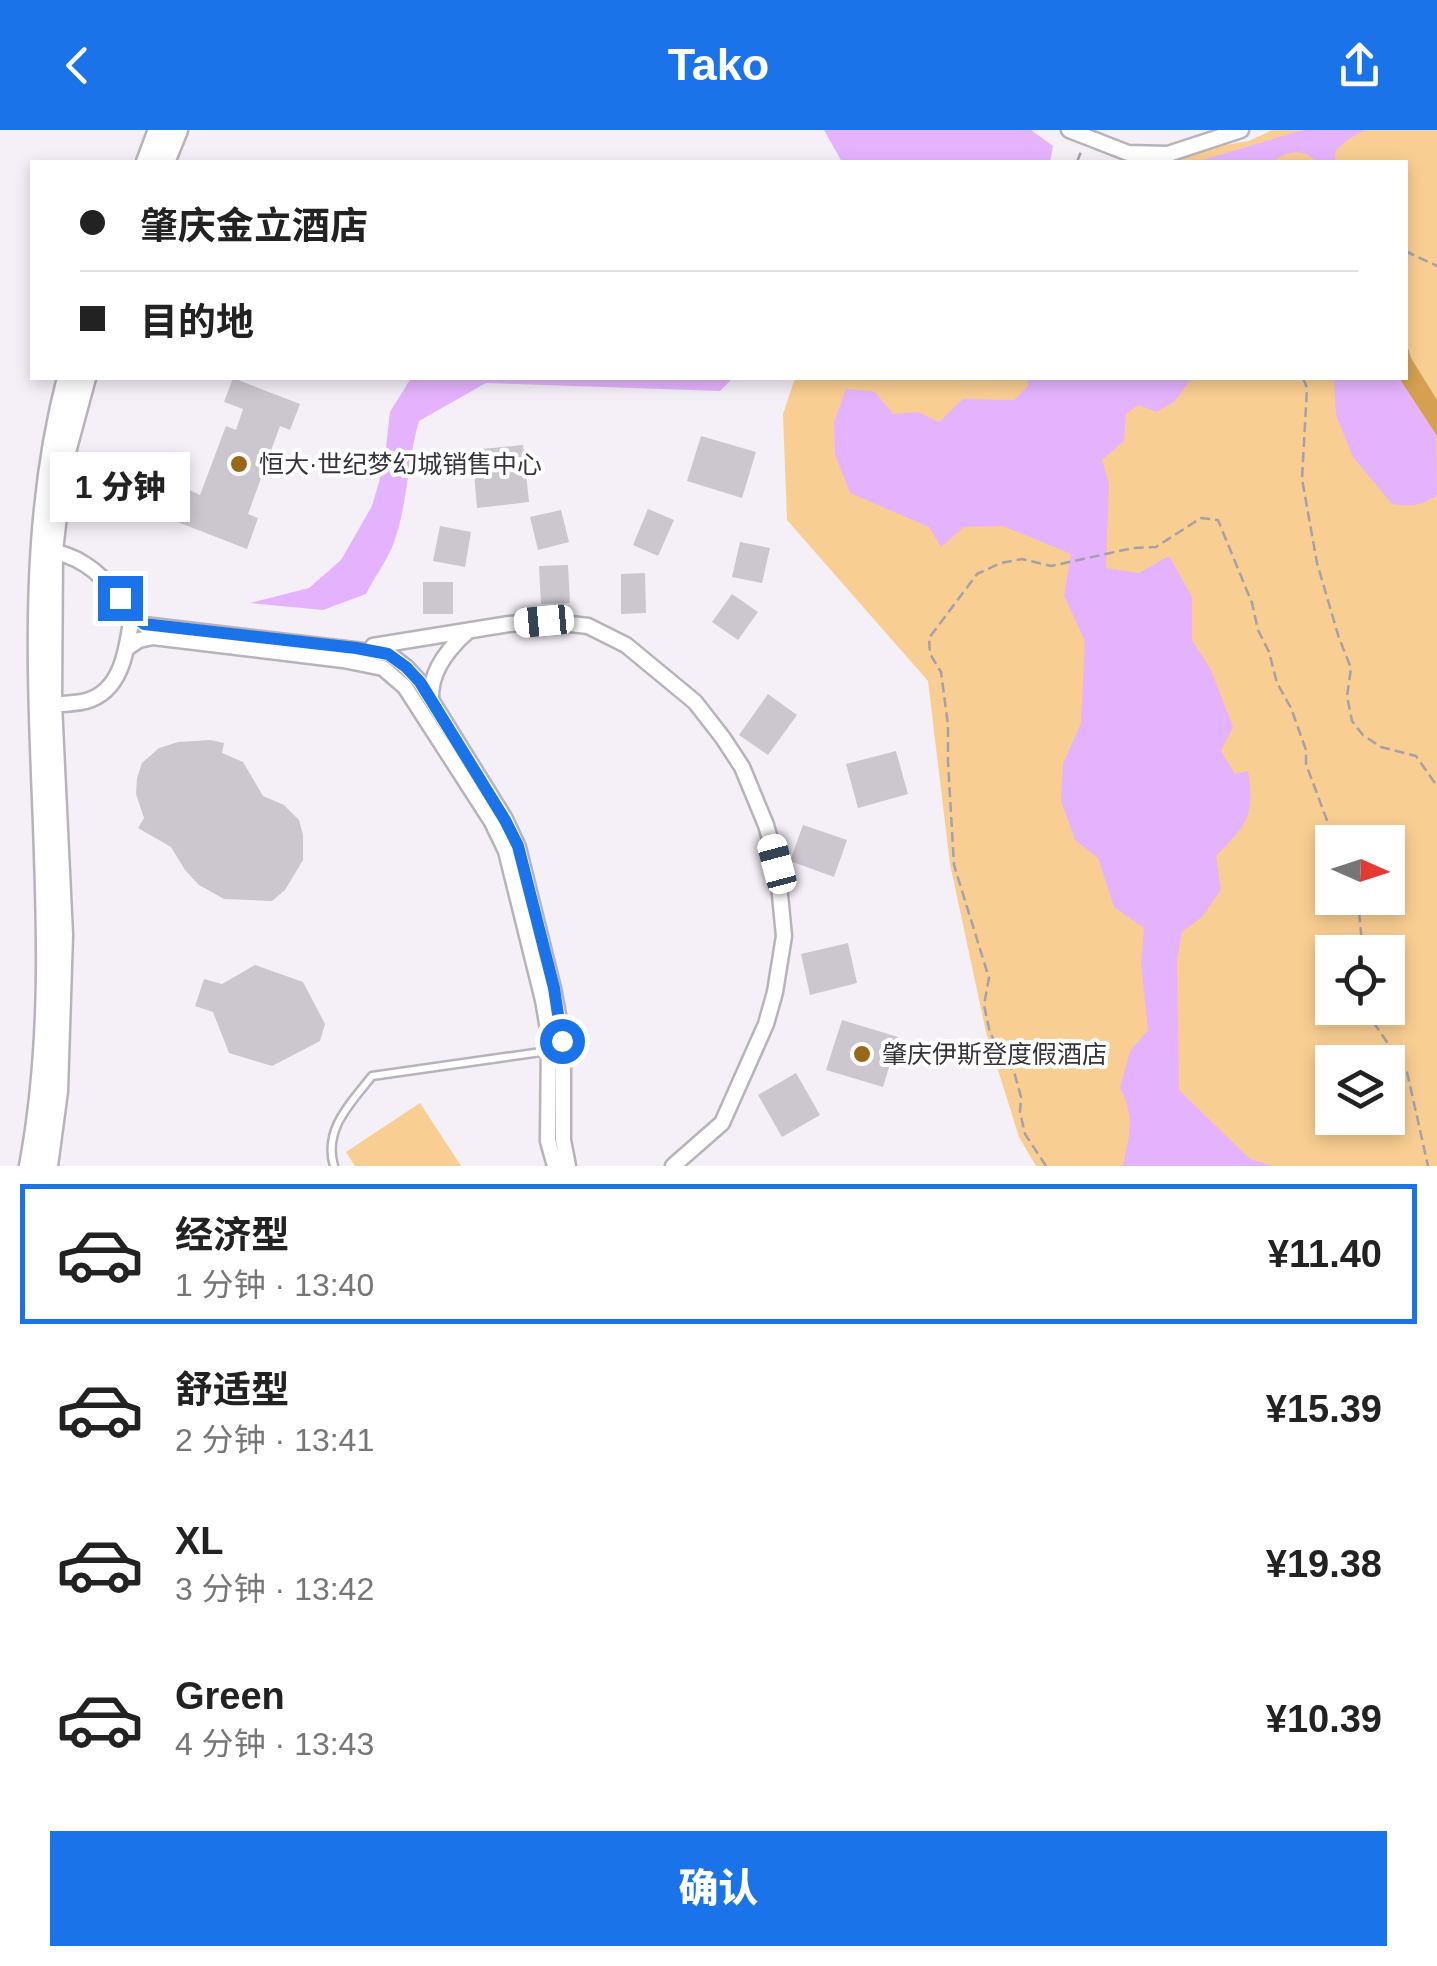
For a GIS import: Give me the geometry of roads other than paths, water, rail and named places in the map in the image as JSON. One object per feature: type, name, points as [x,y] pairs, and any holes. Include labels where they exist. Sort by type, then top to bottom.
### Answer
[{"type":"main road","points":[[148,160],[159,130]]},
{"type":"main road","points":[[165,160],[177,130]]},
{"type":"main road","points":[[30,1166],[48,983],[43,705],[45,475],[68,380]]},
{"type":"main road","points":[[44,550],[84,380]]},
{"type":"main road","points":[[43,705],[62,935],[57,1091],[47,1166]]},
{"type":"street","points":[[1068,130],[1128,153],[1168,154],[1241,130]]},
{"type":"street","points":[[44,550],[73,557],[94,568],[144,624],[356,648],[388,654],[406,667],[431,699],[518,846],[554,988],[562,1041],[563,1140],[568,1166]]},
{"type":"street","points":[[43,705],[87,701],[105,692],[122,666],[132,615]]},
{"type":"street","points":[[356,648],[508,624],[544,621],[588,626],[626,645],[695,702],[742,767],[777,864],[784,936],[775,992],[766,1024],[722,1123],[673,1166]]},
{"type":"street","points":[[431,699],[430,690],[447,651],[466,632]]},
{"type":"street","points":[[127,648],[153,637],[343,660],[383,668],[405,687],[492,822],[506,851],[544,1000],[549,1035],[548,1142],[554,1166]]},
{"type":"lane","points":[[334,1166],[329,1145],[335,1126],[372,1076],[549,1051]]},
{"type":"place","name":"恒大·世纪梦幻城销售中心","points":[[239,464]]},
{"type":"place","name":"肇庆伊斯登度假酒店","points":[[862,1054]]}]
